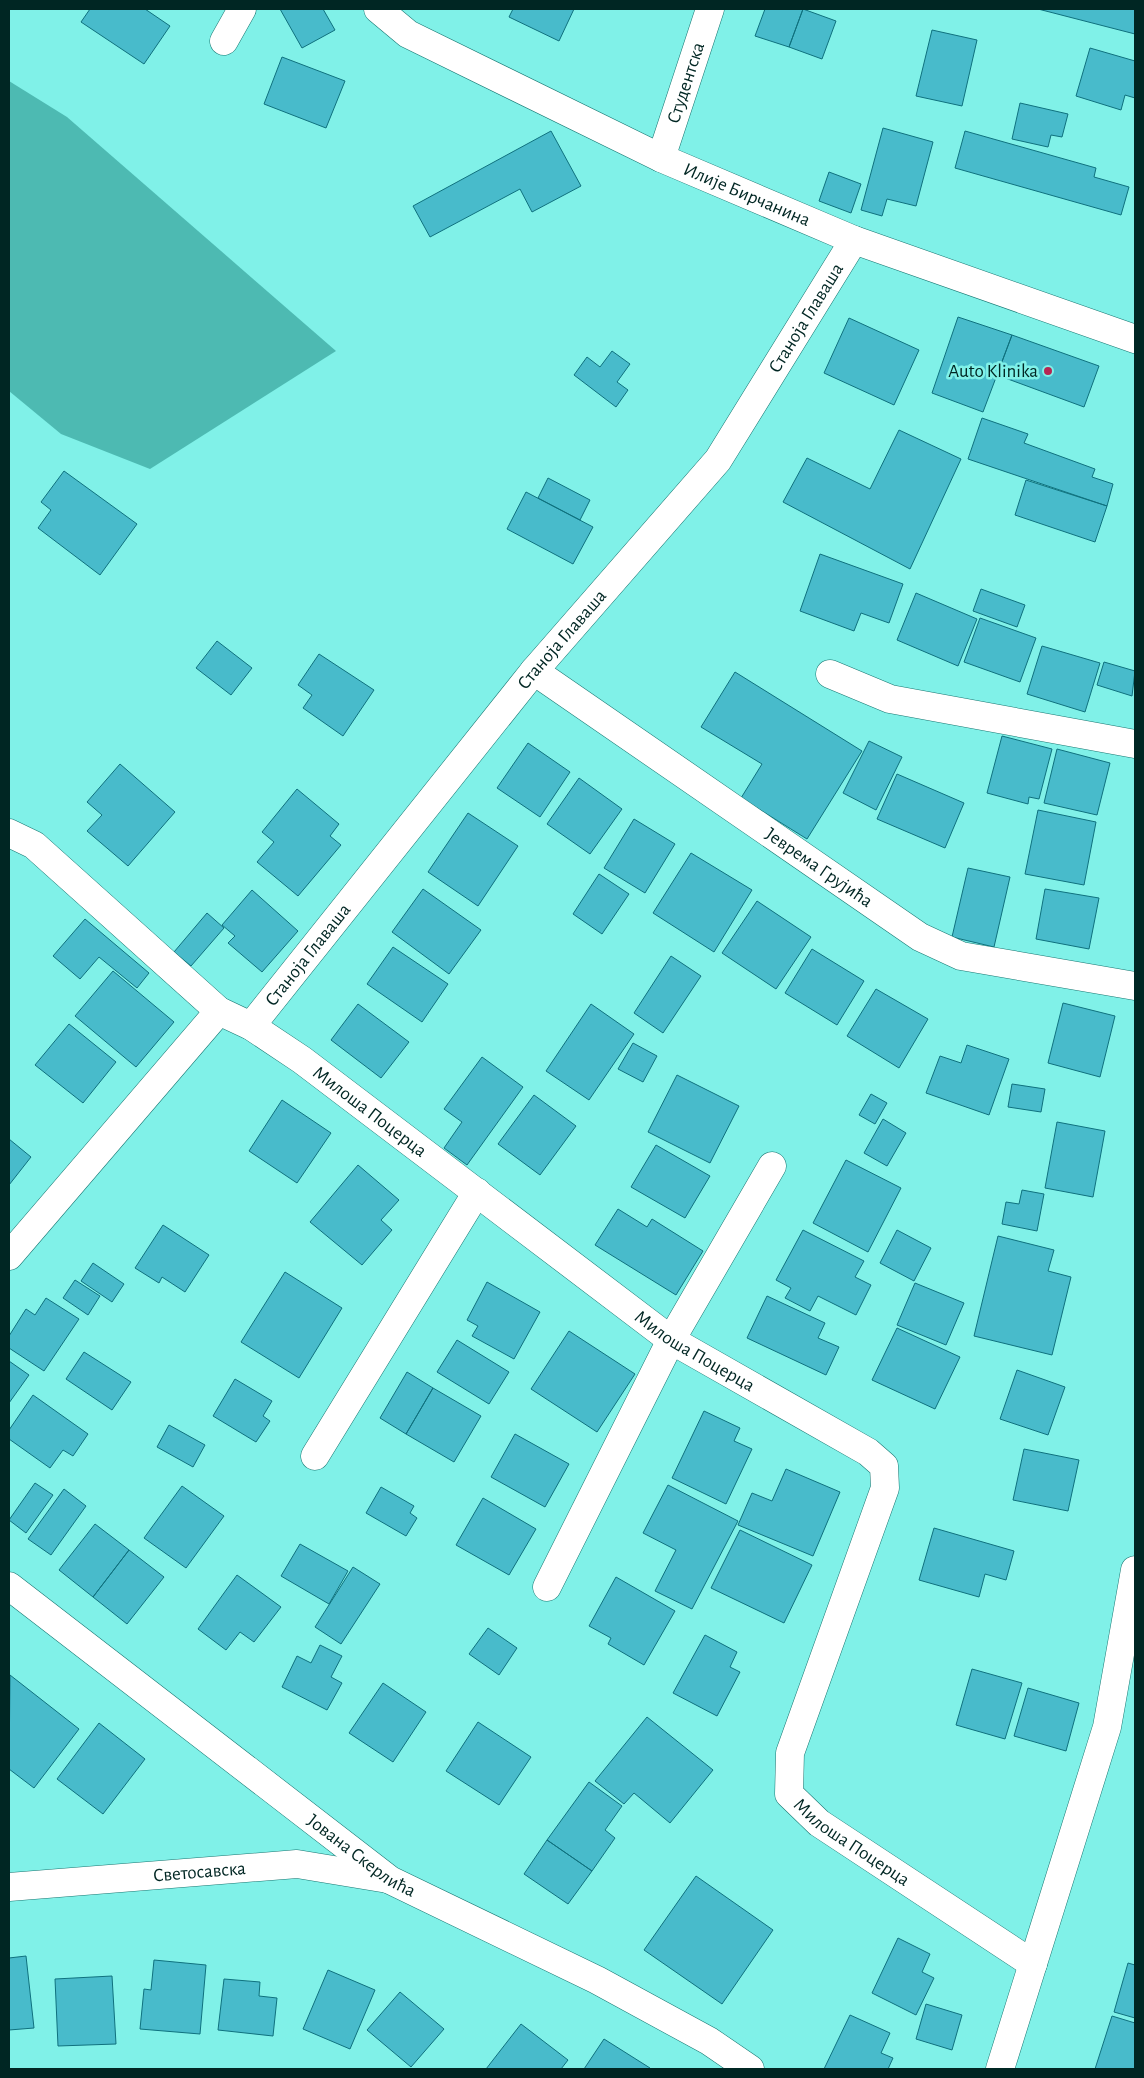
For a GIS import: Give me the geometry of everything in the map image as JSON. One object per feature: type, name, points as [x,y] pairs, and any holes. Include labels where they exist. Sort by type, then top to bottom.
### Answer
[{"type":"street","points":[[224,41],[242,9]]},
{"type":"street","name":"Илије Бирчанина","points":[[378,9],[408,34],[661,158],[854,240],[1135,338]]},
{"type":"street","name":"Студентска","points":[[661,158],[710,9]]},
{"type":"street","name":"Станоја Главаша","points":[[251,1026],[534,671],[718,460],[854,240]]},
{"type":"street","name":"Јеврема Грујића","points":[[534,671],[920,938],[961,956],[1135,986]]},
{"type":"street","points":[[830,674],[890,700],[1135,744]]},
{"type":"street","name":"Милоша Поцерца","points":[[9,833],[34,845],[219,1011],[251,1026],[302,1060],[671,1340],[868,1452],[884,1466],[885,1488],[790,1753],[789,1794],[819,1822],[1033,1964]]},
{"type":"street","points":[[9,1256],[219,1011]]},
{"type":"street","points":[[547,1587],[671,1340],[772,1166]]},
{"type":"street","points":[[315,1456],[477,1192]]},
{"type":"street","points":[[1000,2069],[1107,1727],[1135,1570]]},
{"type":"street","name":"Јована Скерлића","points":[[9,1586],[390,1880],[597,1980],[709,2041],[750,2069]]},
{"type":"street","name":"Светосавска","points":[[9,1887],[297,1864],[390,1880]]},
{"type":"shaded area","points":[[9,81],[67,117],[336,351],[150,469],[61,434],[9,391]]},
{"type":"building","points":[[90,9],[145,9],[170,26],[144,64],[81,22]]},
{"type":"building","points":[[280,9],[323,9],[335,30],[302,48]]},
{"type":"building","points":[[513,9],[574,9],[559,41],[509,17]]},
{"type":"building","points":[[765,9],[803,9],[789,47],[755,36]]},
{"type":"building","points":[[803,9],[836,21],[822,59],[789,47]]},
{"type":"building","points":[[1038,9],[1135,9],[1135,34]]},
{"type":"building","points":[[932,30],[977,40],[962,106],[916,96]]},
{"type":"building","points":[[1090,48],[1135,61],[1135,98],[1125,95],[1121,110],[1076,96]]},
{"type":"building","points":[[282,57],[345,81],[326,128],[264,104]]},
{"type":"building","points":[[1020,103],[1068,114],[1062,137],[1051,135],[1048,147],[1012,139]]},
{"type":"building","points":[[883,128],[933,142],[916,206],[887,199],[882,216],[861,210]]},
{"type":"building","points":[[551,131],[581,186],[532,212],[520,189],[430,237],[413,206]]},
{"type":"building","points":[[965,131],[1096,168],[1094,177],[1129,187],[1121,215],[955,168]]},
{"type":"building","points":[[829,172],[861,184],[851,213],[819,201]]},
{"type":"building","name":"Auto Klinika","points":[[958,317],[1012,335],[983,412],[932,393]]},
{"type":"building","points":[[849,318],[919,350],[894,405],[824,373]]},
{"type":"building","name":"Auto Klinika","points":[[1012,335],[1099,366],[1084,407],[997,375]]},
{"type":"building","points":[[612,351],[630,364],[617,382],[628,390],[616,407],[574,375],[587,357],[600,367]]},
{"type":"building","points":[[982,418],[1028,434],[1024,443],[1095,469],[1092,477],[1113,484],[1107,506],[968,459]]},
{"type":"building","points":[[899,430],[961,459],[910,569],[783,502],[807,458],[870,489]]},
{"type":"building","points":[[64,471],[137,524],[100,575],[38,528],[51,510],[41,502]]},
{"type":"building","points":[[548,478],[590,500],[580,520],[538,498]]},
{"type":"building","points":[[1026,480],[1107,506],[1095,542],[1015,515]]},
{"type":"building","points":[[526,492],[593,527],[573,564],[507,529]]},
{"type":"building","points":[[820,554],[903,584],[889,623],[861,613],[854,631],[800,611]]},
{"type":"building","points":[[981,589],[1025,605],[1017,627],[973,611]]},
{"type":"building","points":[[916,593],[977,619],[958,666],[897,640]]},
{"type":"building","points":[[980,618],[1036,638],[1020,682],[964,662]]},
{"type":"building","points":[[217,641],[252,668],[231,695],[196,668]]},
{"type":"building","points":[[1042,646],[1100,663],[1085,712],[1027,694]]},
{"type":"building","points":[[319,654],[374,690],[343,736],[303,708],[312,695],[298,685]]},
{"type":"building","points":[[1104,662],[1135,671],[1132,696],[1097,685]]},
{"type":"building","points":[[735,672],[862,751],[807,839],[741,798],[762,764],[701,727]]},
{"type":"building","points":[[1002,736],[1052,749],[1039,799],[1029,797],[1028,804],[987,793]]},
{"type":"building","points":[[869,741],[902,757],[876,810],[843,793]]},
{"type":"building","points":[[528,743],[570,772],[540,817],[497,788]]},
{"type":"building","points":[[1057,749],[1110,763],[1097,815],[1044,803]]},
{"type":"building","points":[[120,764],[175,812],[128,866],[87,831],[102,815],[87,802]]},
{"type":"building","points":[[897,774],[964,803],[945,848],[877,819]]},
{"type":"building","points":[[579,778],[622,809],[590,854],[547,824]]},
{"type":"building","points":[[297,789],[339,824],[330,836],[341,845],[298,896],[257,862],[274,842],[262,832]]},
{"type":"building","points":[[1038,810],[1096,822],[1084,885],[1025,874]]},
{"type":"building","points":[[468,813],[518,846],[478,906],[428,872]]},
{"type":"building","points":[[634,819],[675,844],[645,893],[604,868]]},
{"type":"building","points":[[691,853],[752,890],[714,952],[653,913]]},
{"type":"building","points":[[968,868],[1010,877],[994,947],[952,937]]},
{"type":"building","points":[[599,874],[629,894],[602,934],[573,914]]},
{"type":"building","points":[[423,889],[481,930],[449,974],[392,932]]},
{"type":"building","points":[[1045,889],[1099,898],[1089,949],[1036,939]]},
{"type":"building","points":[[252,890],[298,931],[262,972],[228,943],[235,936],[222,925]]},
{"type":"building","points":[[757,901],[811,937],[776,989],[722,953]]},
{"type":"building","points":[[207,913],[224,928],[191,966],[174,952]]},
{"type":"building","points":[[85,919],[149,973],[137,988],[99,957],[80,979],[53,956]]},
{"type":"building","points":[[393,947],[448,984],[422,1022],[367,984]]},
{"type":"building","points":[[812,949],[864,981],[837,1025],[785,993]]},
{"type":"building","points":[[671,956],[701,976],[663,1033],[634,1013]]},
{"type":"building","points":[[113,971],[174,1022],[136,1067],[75,1016]]},
{"type":"building","points":[[876,989],[928,1019],[899,1068],[847,1036]]},
{"type":"building","points":[[1063,1003],[1115,1016],[1100,1077],[1048,1063]]},
{"type":"building","points":[[358,1004],[409,1042],[381,1078],[331,1040]]},
{"type":"building","points":[[591,1004],[634,1034],[589,1100],[546,1071]]},
{"type":"building","points":[[69,1024],[116,1062],[83,1103],[35,1065]]},
{"type":"building","points":[[633,1043],[657,1056],[643,1082],[618,1069]]},
{"type":"building","points":[[967,1045],[1009,1059],[989,1115],[926,1093],[940,1056],[961,1063]]},
{"type":"building","points":[[482,1057],[523,1087],[467,1165],[444,1148],[462,1122],[444,1109]]},
{"type":"building","points":[[677,1075],[739,1106],[710,1163],[648,1132]]},
{"type":"building","points":[[1012,1084],[1045,1089],[1041,1112],[1008,1107]]},
{"type":"building","points":[[871,1094],[887,1103],[875,1124],[859,1115]]},
{"type":"building","points":[[534,1095],[576,1126],[540,1175],[498,1144]]},
{"type":"building","points":[[282,1100],[331,1133],[297,1183],[249,1151]]},
{"type":"building","points":[[883,1119],[906,1133],[887,1166],[864,1153]]},
{"type":"building","points":[[1057,1122],[1105,1131],[1093,1197],[1045,1188]]},
{"type":"building","points":[[9,1139],[31,1157],[9,1185]]},
{"type":"building","points":[[656,1145],[710,1176],[685,1218],[631,1187]]},
{"type":"building","points":[[846,1160],[901,1188],[868,1252],[813,1223]]},
{"type":"building","points":[[358,1165],[399,1200],[381,1220],[392,1230],[362,1265],[310,1222]]},
{"type":"building","points":[[1022,1190],[1044,1194],[1037,1231],[1002,1224],[1006,1202],[1019,1204]]},
{"type":"building","points":[[618,1209],[647,1227],[652,1219],[703,1251],[676,1295],[595,1245]]},
{"type":"building","points":[[163,1225],[209,1255],[185,1292],[162,1277],[159,1283],[135,1268]]},
{"type":"building","points":[[803,1230],[864,1261],[855,1277],[871,1285],[856,1315],[818,1296],[810,1311],[785,1298],[791,1288],[776,1280]]},
{"type":"building","points":[[897,1230],[931,1248],[914,1281],[880,1263]]},
{"type":"building","points":[[998,1236],[1054,1250],[1048,1271],[1071,1277],[1052,1355],[974,1336]]},
{"type":"building","points":[[93,1263],[124,1284],[112,1302],[81,1281]]},
{"type":"building","points":[[285,1272],[342,1308],[299,1378],[241,1342]]},
{"type":"building","points":[[75,1280],[100,1296],[88,1315],[63,1298]]},
{"type":"building","points":[[487,1282],[540,1312],[514,1359],[472,1336],[478,1326],[467,1320]]},
{"type":"building","points":[[915,1283],[964,1303],[946,1345],[897,1325]]},
{"type":"building","points":[[767,1296],[825,1323],[818,1338],[839,1347],[826,1375],[747,1338]]},
{"type":"building","points":[[46,1298],[79,1319],[44,1371],[9,1348],[9,1336],[26,1309],[35,1315]]},
{"type":"building","points":[[897,1328],[960,1357],[935,1409],[872,1380]]},
{"type":"building","points":[[569,1331],[635,1374],[597,1432],[531,1389]]},
{"type":"building","points":[[457,1340],[509,1372],[489,1404],[437,1372]]},
{"type":"building","points":[[84,1352],[131,1382],[112,1410],[66,1379]]},
{"type":"building","points":[[9,1361],[29,1375],[9,1403]]},
{"type":"building","points":[[1017,1370],[1065,1387],[1048,1435],[1000,1419]]},
{"type":"building","points":[[407,1372],[433,1388],[406,1434],[380,1418]]},
{"type":"building","points":[[235,1379],[272,1401],[263,1416],[270,1421],[256,1442],[213,1416]]},
{"type":"building","points":[[433,1388],[481,1416],[454,1462],[406,1434]]},
{"type":"building","points":[[33,1395],[88,1434],[73,1456],[63,1450],[50,1468],[9,1439],[9,1430]]},
{"type":"building","points":[[704,1411],[740,1428],[734,1441],[752,1449],[726,1504],[672,1478]]},
{"type":"building","points":[[169,1425],[205,1445],[193,1467],[157,1447]]},
{"type":"building","points":[[515,1434],[569,1464],[545,1507],[491,1477]]},
{"type":"building","points":[[1024,1449],[1079,1460],[1068,1511],[1013,1500]]},
{"type":"building","points":[[786,1469],[840,1492],[813,1556],[738,1525],[752,1493],[772,1501]]},
{"type":"building","points":[[35,1483],[53,1495],[26,1533],[9,1520]]},
{"type":"building","points":[[668,1485],[738,1521],[692,1609],[655,1591],[676,1550],[643,1533]]},
{"type":"building","points":[[182,1486],[224,1516],[186,1568],[144,1538]]},
{"type":"building","points":[[381,1487],[414,1506],[410,1513],[417,1518],[406,1536],[366,1513]]},
{"type":"building","points":[[64,1489],[86,1506],[51,1555],[28,1539]]},
{"type":"building","points":[[483,1498],[536,1529],[509,1575],[456,1545]]},
{"type":"building","points":[[95,1524],[129,1550],[93,1597],[59,1570]]},
{"type":"building","points":[[934,1528],[1014,1551],[1006,1580],[985,1574],[979,1597],[919,1580]]},
{"type":"building","points":[[740,1530],[812,1565],[784,1623],[711,1588]]},
{"type":"building","points":[[300,1544],[348,1571],[329,1604],[281,1576]]},
{"type":"building","points":[[129,1550],[164,1577],[127,1624],[93,1597]]},
{"type":"building","points":[[353,1567],[380,1584],[341,1644],[315,1627]]},
{"type":"building","points":[[237,1575],[281,1607],[254,1642],[240,1632],[226,1650],[198,1629]]},
{"type":"building","points":[[616,1577],[675,1611],[644,1665],[608,1644],[611,1638],[589,1626]]},
{"type":"building","points":[[488,1628],[517,1648],[499,1675],[469,1654]]},
{"type":"building","points":[[705,1635],[737,1652],[730,1667],[740,1672],[717,1716],[673,1693]]},
{"type":"building","points":[[320,1645],[342,1656],[331,1677],[342,1683],[327,1710],[282,1687],[297,1656],[311,1663]]},
{"type":"building","points":[[972,1669],[1022,1683],[1005,1739],[956,1725]]},
{"type":"building","points":[[10,1675],[79,1729],[34,1788],[9,1769]]},
{"type":"building","points":[[383,1683],[426,1712],[393,1762],[349,1733]]},
{"type":"building","points":[[1028,1688],[1079,1703],[1066,1751],[1014,1736]]},
{"type":"building","points":[[647,1717],[713,1770],[670,1823],[634,1793],[624,1804],[595,1781]]},
{"type":"building","points":[[478,1722],[531,1757],[499,1805],[446,1771]]},
{"type":"building","points":[[99,1723],[145,1759],[103,1814],[57,1779]]},
{"type":"building","points":[[589,1782],[622,1806],[605,1830],[615,1838],[592,1871],[547,1840]]},
{"type":"building","points":[[547,1840],[592,1871],[568,1904],[524,1874]]},
{"type":"building","points":[[696,1876],[773,1930],[722,2004],[644,1950]]},
{"type":"building","points":[[898,1938],[930,1954],[922,1972],[934,1978],[916,2015],[872,1993]]},
{"type":"building","points":[[26,1956],[34,2028],[9,2030],[9,1958]]},
{"type":"building","points":[[154,1960],[206,1965],[200,2034],[140,2029],[144,1989],[151,1990]]},
{"type":"building","points":[[1128,1963],[1135,1965],[1135,2018],[1114,2012]]},
{"type":"building","points":[[328,1970],[375,1990],[350,2049],[303,2029]]},
{"type":"building","points":[[112,1976],[116,2044],[58,2046],[55,1979]]},
{"type":"building","points":[[224,1979],[260,1982],[259,1996],[277,1998],[273,2036],[218,2030]]},
{"type":"building","points":[[400,1992],[444,2029],[411,2067],[367,2030]]},
{"type":"building","points":[[926,2004],[962,2015],[952,2050],[916,2039]]},
{"type":"building","points":[[850,2015],[890,2033],[881,2053],[893,2058],[888,2069],[824,2069]]},
{"type":"building","points":[[1112,2016],[1135,2023],[1135,2069],[1095,2069]]},
{"type":"building","points":[[521,2024],[568,2060],[561,2069],[486,2069]]},
{"type":"building","points":[[604,2039],[650,2068],[584,2069]]},
{"type":"place","name":"Auto Klinika","points":[[1048,371]]}]
